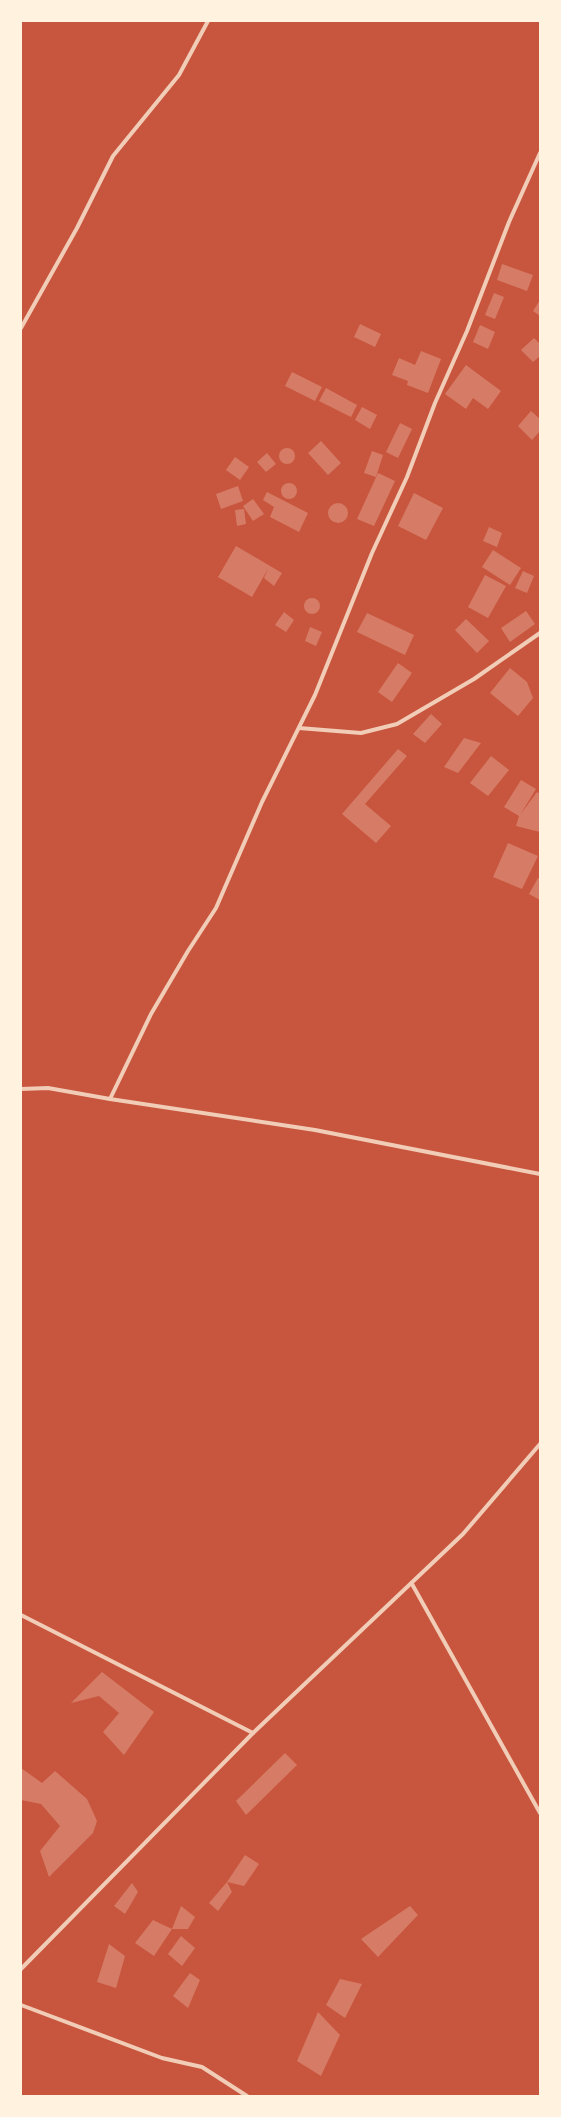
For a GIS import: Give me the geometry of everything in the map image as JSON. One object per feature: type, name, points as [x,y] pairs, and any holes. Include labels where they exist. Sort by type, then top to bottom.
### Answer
[{"type":"street","points":[[21,328],[77,228],[113,156],[179,75],[208,21]]},
{"type":"street","points":[[110,1100],[151,1014],[188,951],[216,908],[262,802],[315,695],[367,567],[407,477],[435,403],[467,331],[509,222],[540,153]]},
{"type":"street","points":[[299,728],[360,732],[398,724],[474,679],[540,633]]},
{"type":"street","points":[[21,1089],[48,1088],[110,1100],[315,1130],[540,1174]]},
{"type":"street","points":[[21,1969],[252,1733],[412,1584],[463,1534],[540,1444]]},
{"type":"street","points":[[412,1584],[540,1813]]},
{"type":"street","points":[[21,1615],[252,1733]]},
{"type":"street","points":[[21,2005],[162,2058],[202,2067],[248,2096]]},
{"type":"building","points":[[502,264],[533,275],[527,291],[497,280]]},
{"type":"building","points":[[494,293],[504,297],[495,319],[485,315]]},
{"type":"building","points":[[540,300],[540,316],[533,311]]},
{"type":"building","points":[[360,324],[381,334],[375,347],[354,337]]},
{"type":"building","points":[[480,325],[495,332],[488,349],[473,342]]},
{"type":"building","points":[[534,338],[540,344],[540,356],[533,362],[521,350]]},
{"type":"building","points":[[421,351],[441,359],[428,393],[407,385],[408,381],[392,375],[399,358],[415,365]]},
{"type":"building","points":[[466,365],[501,391],[488,409],[473,398],[466,409],[445,394]]},
{"type":"building","points":[[292,372],[322,387],[315,401],[285,386]]},
{"type":"building","points":[[326,388],[357,405],[351,417],[319,401]]},
{"type":"building","points":[[362,407],[377,415],[370,429],[355,420]]},
{"type":"building","points":[[531,411],[540,419],[540,431],[532,440],[518,426]]},
{"type":"building","points":[[400,423],[412,429],[398,458],[386,452]]},
{"type":"building","points":[[321,441],[341,463],[328,475],[308,453]]},
{"type":"building","points":[[287,448],[294,453],[295,456],[290,463],[287,464],[280,459],[279,456],[284,449]]},
{"type":"building","points":[[372,451],[383,455],[376,477],[364,473]]},
{"type":"building","points":[[267,453],[276,464],[266,472],[257,462]]},
{"type":"building","points":[[235,457],[249,467],[240,480],[226,470]]},
{"type":"building","points":[[378,473],[395,481],[374,526],[357,519]]},
{"type":"building","points":[[289,483],[296,488],[297,491],[292,498],[289,499],[282,494],[281,491],[286,484]]},
{"type":"building","points":[[238,486],[243,501],[221,509],[216,494]]},
{"type":"building","points":[[267,492],[308,513],[299,532],[270,517],[274,507],[263,500]]},
{"type":"building","points":[[414,493],[443,508],[426,540],[398,526]]},
{"type":"building","points":[[253,499],[264,514],[253,521],[243,506]]},
{"type":"building","points":[[334,503],[342,503],[348,509],[348,517],[342,523],[334,523],[328,517],[328,509]]},
{"type":"building","points":[[244,509],[246,524],[237,526],[235,510]]},
{"type":"building","points":[[489,527],[502,533],[497,547],[483,541]]},
{"type":"building","points":[[236,546],[282,573],[274,586],[264,578],[268,569],[252,597],[218,577]]},
{"type":"building","points":[[493,550],[521,568],[510,585],[482,567]]},
{"type":"building","points":[[523,571],[534,576],[527,593],[515,588]]},
{"type":"building","points":[[485,575],[506,586],[488,618],[468,607]]},
{"type":"building","points":[[312,598],[318,600],[320,606],[318,612],[312,614],[306,612],[304,606],[306,600]]},
{"type":"building","points":[[526,611],[535,624],[510,642],[501,628]]},
{"type":"building","points":[[284,612],[294,620],[286,632],[275,625]]},
{"type":"building","points":[[367,613],[414,635],[405,655],[357,632]]},
{"type":"building","points":[[466,619],[489,641],[477,653],[455,630]]},
{"type":"building","points":[[310,627],[322,632],[316,646],[305,641]]},
{"type":"building","points":[[398,663],[412,673],[392,702],[378,692]]},
{"type":"building","points":[[510,668],[527,682],[533,698],[518,716],[490,693]]},
{"type":"building","points":[[431,714],[442,724],[425,743],[413,734]]},
{"type":"building","points":[[464,738],[481,743],[458,773],[444,767]]},
{"type":"building","points":[[398,749],[407,756],[365,804],[391,826],[376,843],[342,814]]},
{"type":"building","points":[[491,756],[509,770],[488,796],[470,783]]},
{"type":"building","points":[[521,780],[536,789],[520,815],[537,792],[540,794],[540,832],[516,826],[519,816],[504,807]]},
{"type":"building","points":[[508,843],[538,856],[522,889],[493,877]]},
{"type":"building","points":[[538,878],[540,879],[540,900],[529,894]]},
{"type":"building","points":[[102,1672],[154,1712],[124,1755],[103,1732],[119,1713],[99,1696],[71,1703]]},
{"type":"building","points":[[285,1753],[297,1765],[246,1815],[236,1801]]},
{"type":"building","points":[[21,1768],[42,1783],[55,1771],[87,1799],[97,1821],[93,1833],[49,1877],[40,1851],[60,1826],[41,1804],[21,1800]]},
{"type":"building","points":[[245,1855],[259,1864],[244,1886],[227,1882]]},
{"type":"building","points":[[227,1882],[232,1892],[218,1911],[209,1903]]},
{"type":"building","points":[[132,1883],[138,1892],[125,1914],[114,1906]]},
{"type":"building","points":[[181,1906],[195,1917],[188,1929],[172,1929]]},
{"type":"building","points":[[410,1906],[418,1915],[378,1957],[361,1939]]},
{"type":"building","points":[[153,1920],[172,1929],[154,1956],[135,1943]]},
{"type":"building","points":[[181,1936],[195,1948],[182,1966],[168,1954]]},
{"type":"building","points":[[109,1944],[125,1956],[116,1988],[97,1982]]},
{"type":"building","points":[[190,1973],[200,1980],[188,2008],[173,1996]]},
{"type":"building","points":[[340,1979],[362,1984],[345,2018],[326,2005]]},
{"type":"building","points":[[318,2012],[340,2035],[321,2076],[297,2061]]}]
